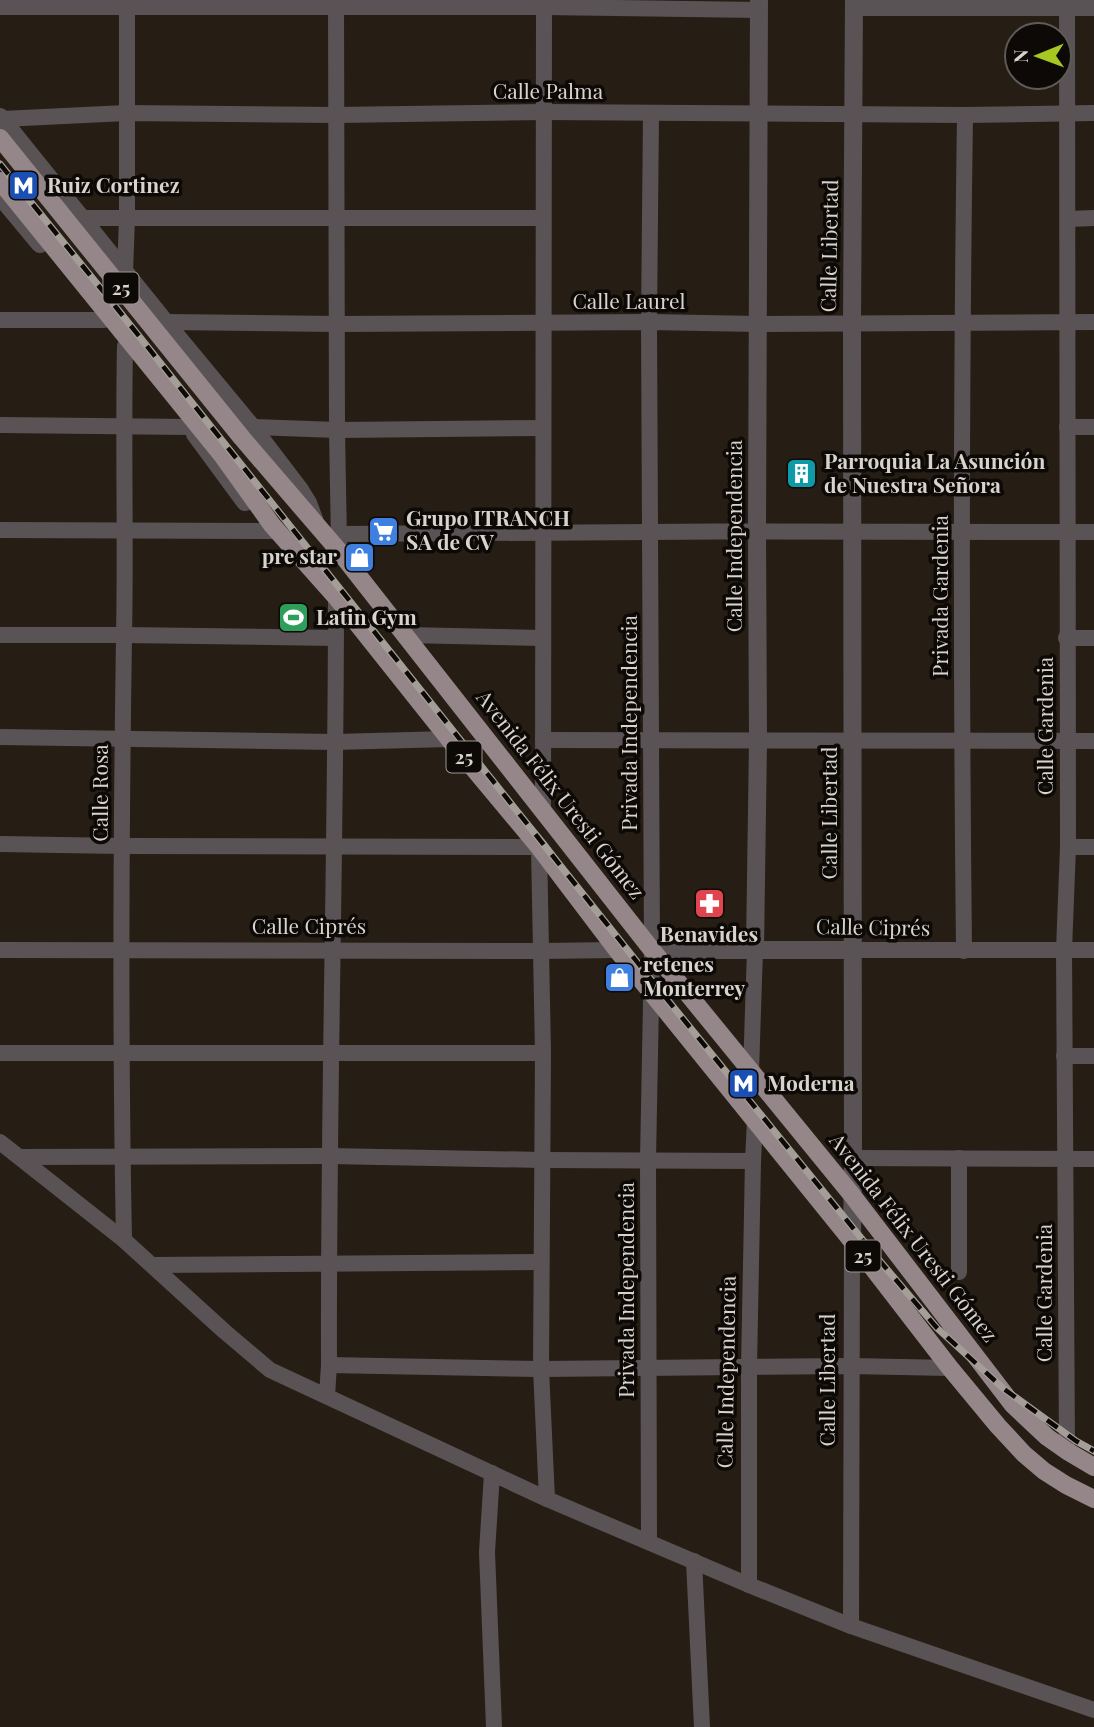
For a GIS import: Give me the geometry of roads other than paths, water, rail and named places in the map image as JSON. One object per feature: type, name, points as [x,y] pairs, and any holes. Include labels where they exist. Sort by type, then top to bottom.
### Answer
[{"type":"main road","name":"Avenida Félix Uresti Gómez","points":[[0,138],[247,433],[315,522],[339,542],[405,635],[652,950],[852,1195],[1013,1405],[1047,1437],[1094,1467]]},
{"type":"main road","name":"25","points":[[0,181],[222,455],[275,528],[336,597],[539,847],[617,950],[998,1426],[1044,1471],[1094,1499]]},
{"type":"street","points":[[543,810],[544,3]]},
{"type":"street","points":[[125,272],[127,4]]},
{"type":"street","points":[[0,7],[127,4],[759,5]]},
{"type":"street","points":[[335,4],[339,542],[542,532],[1094,532]]},
{"type":"street","points":[[854,4],[1067,4],[1094,8]]},
{"type":"street","name":"Calle Libertad","points":[[851,1626],[854,4]]},
{"type":"street","name":"Calle Gardenia","points":[[1067,4],[1068,847],[1064,950],[1067,1451]]},
{"type":"street","name":"Calle Independencia","points":[[751,1072],[758,741],[759,5]]},
{"type":"street","name":"Calle Palma","points":[[1,118],[126,113],[1094,113]]},
{"type":"street","name":"Privada Independencia","points":[[649,1542],[647,1369],[652,950],[649,322],[651,113]]},
{"type":"street","name":"Privada Gardenia","points":[[964,951],[962,323],[965,114]]},
{"type":"street","points":[[1,118],[125,272],[247,433],[337,429],[543,428]]},
{"type":"street","points":[[0,196],[8,216],[104,320],[190,427],[250,508],[275,528]]},
{"type":"street","points":[[80,218],[543,218]]},
{"type":"street","points":[[1068,219],[1094,218]]},
{"type":"street","points":[[0,320],[104,320]]},
{"type":"street","name":"Calle Laurel","points":[[164,322],[1094,323]]},
{"type":"street","name":"Calle Rosa","points":[[124,1240],[122,737],[125,346]]},
{"type":"street","points":[[0,425],[190,427]]},
{"type":"street","points":[[1067,427],[1094,428]]},
{"type":"street","points":[[0,530],[275,528]]},
{"type":"street","points":[[327,1396],[336,597]]},
{"type":"street","points":[[0,635],[336,638]]},
{"type":"street","points":[[405,635],[543,638]]},
{"type":"street","points":[[1066,638],[1094,638]]},
{"type":"street","points":[[0,737],[334,742],[449,739]]},
{"type":"street","points":[[543,740],[1094,741]]},
{"type":"street","points":[[0,844],[539,847],[543,1053],[541,1369],[547,1499]]},
{"type":"street","points":[[1068,847],[1094,847]]},
{"type":"street","name":"Calle Ciprés","points":[[0,950],[617,950]]},
{"type":"street","name":"Calle Ciprés","points":[[652,950],[1094,950]]},
{"type":"street","points":[[0,1053],[543,1053]]},
{"type":"street","points":[[1065,1056],[1094,1056]]},
{"type":"street","name":"Calle Independencia","points":[[749,1584],[749,1367],[755,1120]]},
{"type":"street","points":[[0,1142],[124,1240],[270,1370],[547,1499],[749,1584],[851,1626],[1094,1710]]},
{"type":"street","points":[[20,1157],[329,1156],[753,1161]]},
{"type":"street","points":[[853,1158],[1094,1159]]},
{"type":"street","points":[[958,1158],[959,1272]]},
{"type":"street","points":[[152,1265],[541,1262]]},
{"type":"street","points":[[329,1365],[541,1369],[851,1366],[950,1368]]},
{"type":"street","points":[[492,1474],[487,1552],[494,1727]]},
{"type":"street","points":[[694,1561],[702,1727]]},
{"type":"railway","points":[[0,164],[649,977],[879,1260],[937,1328],[1004,1389],[1094,1451]]},
{"type":"place","name":"Ruiz Cortinez","points":[[24,186]]},
{"type":"place","name":"Parroquia La Asunción de Nuestra Señora","points":[[801,474]]},
{"type":"place","name":"Grupo ITRANCH SA de CV","points":[[383,531]]},
{"type":"place","name":"pre star","points":[[360,557]]},
{"type":"place","name":"Latin Gym","points":[[293,618]]},
{"type":"place","name":"Benavides","points":[[709,903]]},
{"type":"place","name":"retenes Monterrey","points":[[620,977]]},
{"type":"place","name":"Moderna","points":[[744,1084]]}]
